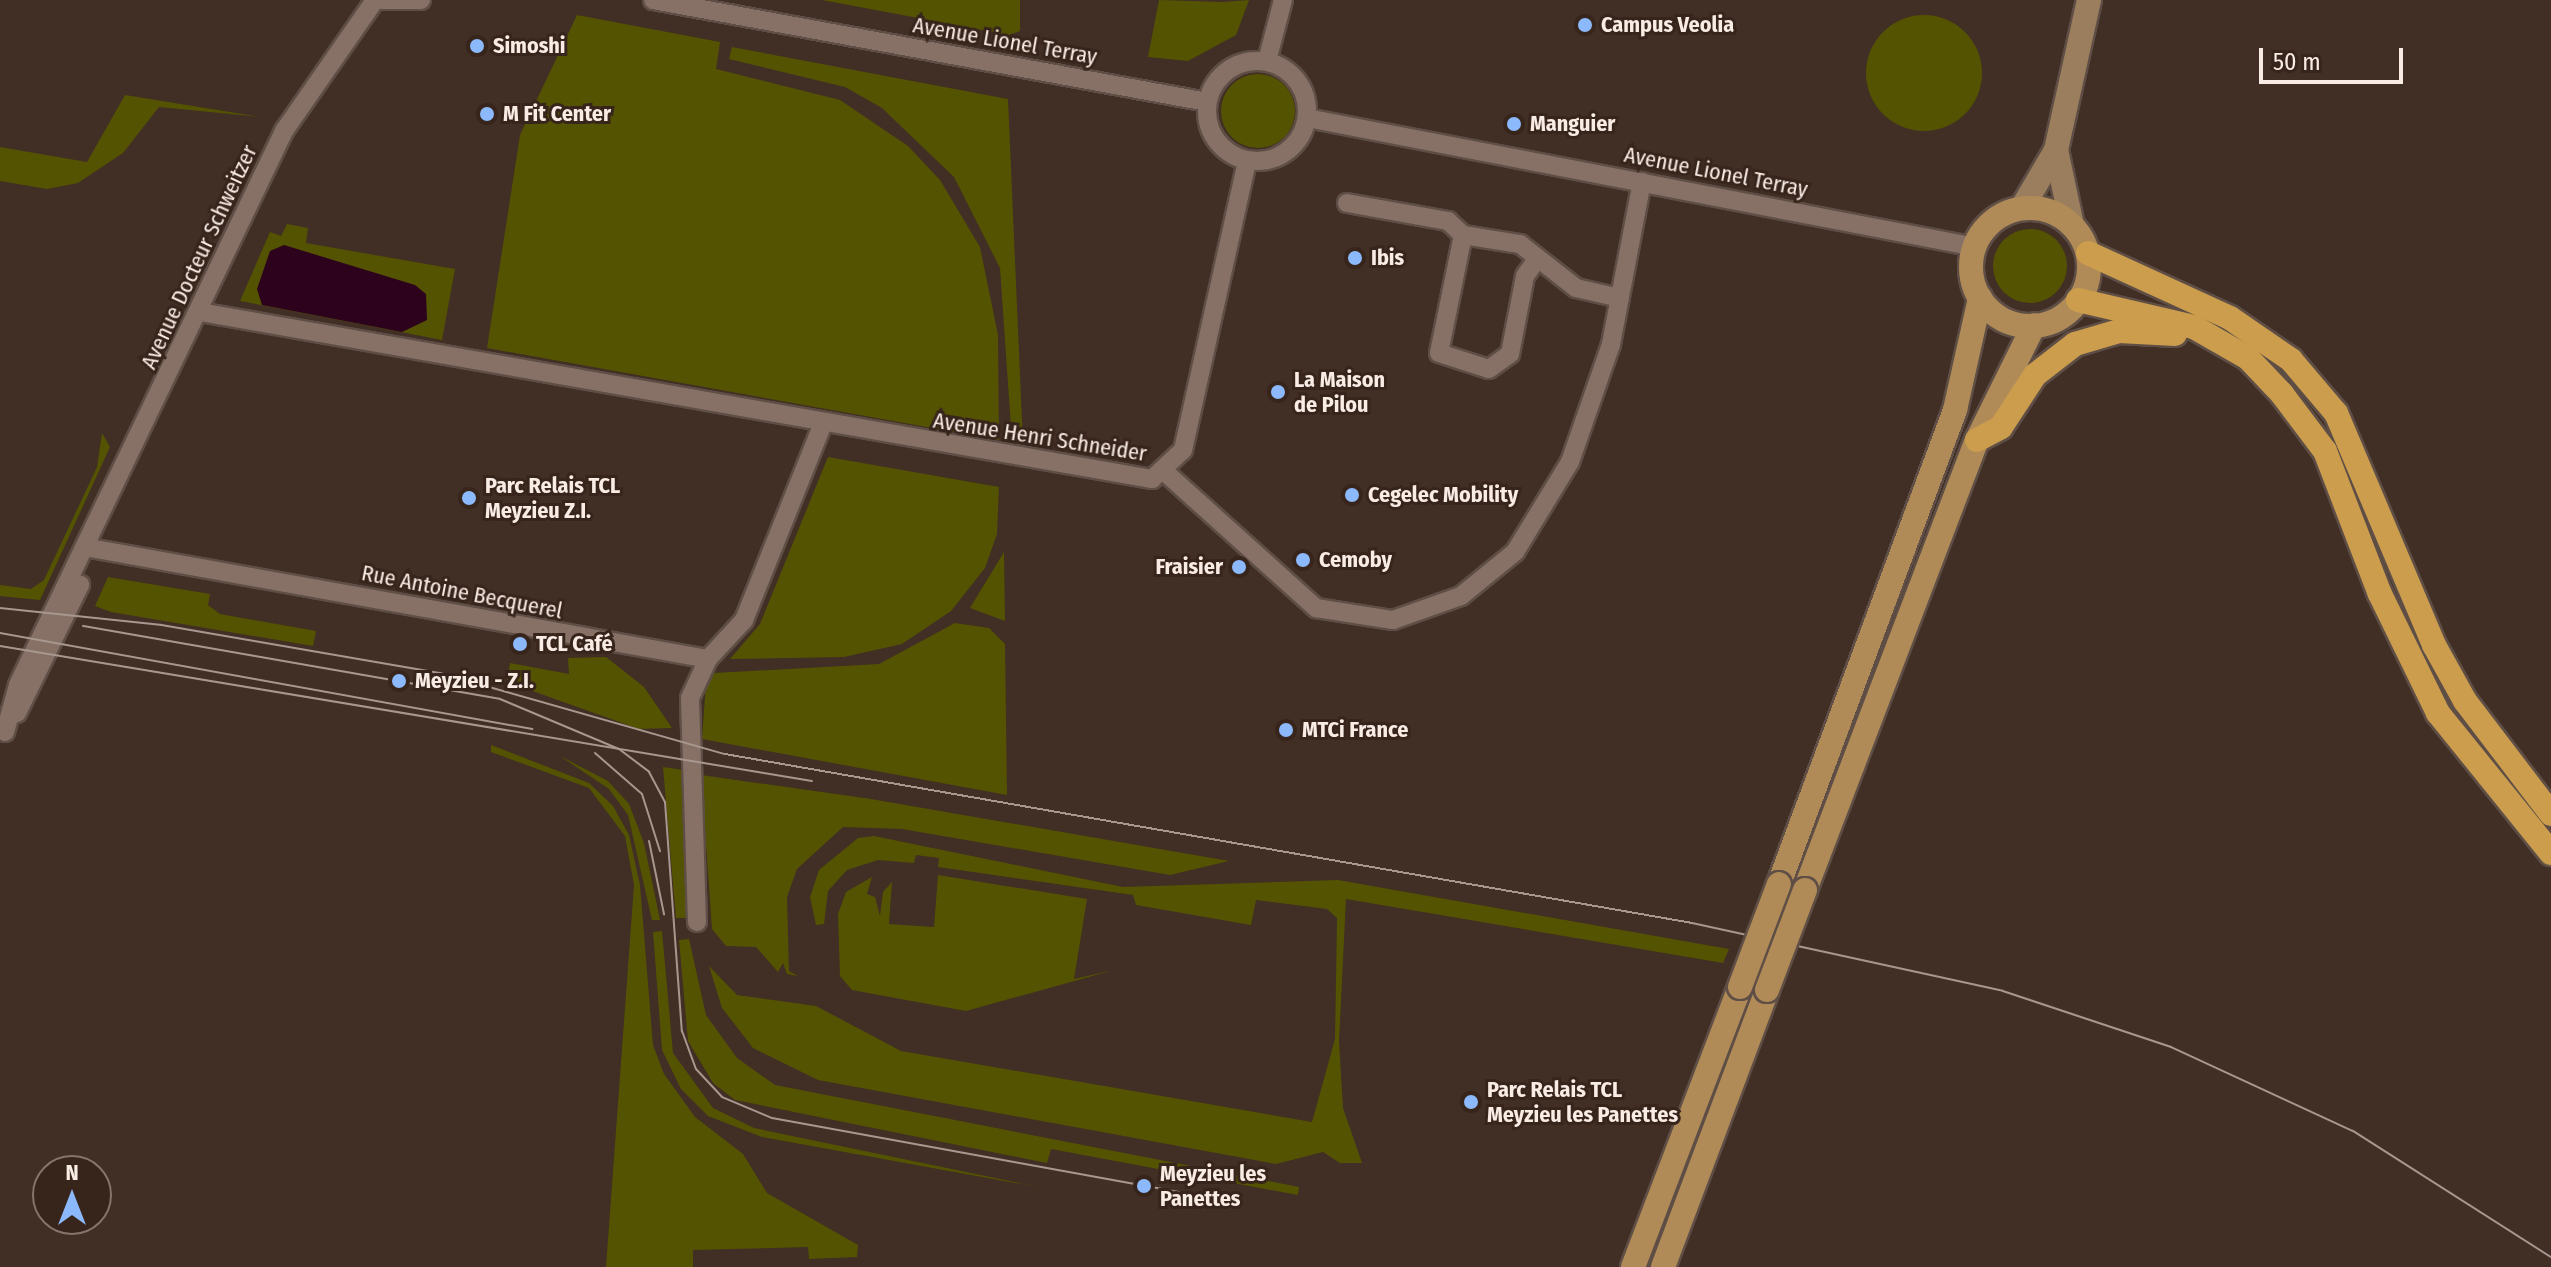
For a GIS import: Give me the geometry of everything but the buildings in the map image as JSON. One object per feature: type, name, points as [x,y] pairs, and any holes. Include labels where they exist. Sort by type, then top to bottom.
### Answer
[{"type":"highway","points":[[2088,253],[2230,318],[2291,360],[2336,413],[2434,645],[2465,701],[2551,814]]},
{"type":"highway","points":[[2078,300],[2194,327],[2248,358],[2325,451],[2380,594],[2438,713],[2551,853]]},
{"type":"highway","points":[[1977,440],[2001,427],[2054,357],[2096,336],[2140,330],[2188,336],[2256,371]]},
{"type":"main road","points":[[2022,208],[2056,150],[2089,0]]},
{"type":"main road","points":[[1663,1267],[1977,440],[2034,325],[2078,300],[2088,253],[2072,225],[2056,150]]},
{"type":"main road","points":[[1633,1267],[1955,410],[1980,298],[1975,247],[1993,221],[2022,208],[2049,211],[2072,225]]},
{"type":"main road","points":[[1980,298],[2004,319],[2034,325]]},
{"type":"street","name":"Avenue Docteur Schweitzer","points":[[2,737],[18,685],[90,548],[284,131],[375,0]]},
{"type":"street","points":[[382,0],[421,0]]},
{"type":"street","name":"Avenue Lionel Terray","points":[[653,0],[1207,102]]},
{"type":"street","points":[[1267,61],[1283,0]]},
{"type":"street","points":[[1267,61],[1294,77],[1307,118],[1292,148],[1247,161],[1219,145],[1207,102],[1222,74],[1267,61]]},
{"type":"street","name":"Avenue Lionel Terray","points":[[1307,118],[1975,247]]},
{"type":"street","name":"Avenue Henri Schneider","points":[[200,312],[1123,478],[1166,473],[1185,442],[1247,161]]},
{"type":"street","points":[[1166,473],[1293,595],[1316,608],[1393,620],[1439,608],[1515,552],[1551,498],[1586,422],[1620,298],[1642,182]]},
{"type":"street","points":[[1347,203],[1448,221],[1463,235],[1520,244],[1576,288],[1620,298]]},
{"type":"street","points":[[1463,235],[1439,353],[1489,369],[1510,354],[1525,276],[1537,259]]},
{"type":"street","points":[[697,922],[690,698],[708,659],[744,620],[822,426]]},
{"type":"street","name":"Rue Antoine Becquerel","points":[[90,548],[708,659]]},
{"type":"shaded area","points":[[822,0],[1020,0],[1020,31],[1009,35]]},
{"type":"shaded area","points":[[1159,0],[1249,0],[1236,35],[1188,61],[1148,57]]},
{"type":"shaded area","points":[[577,15],[720,42],[716,69],[840,100],[908,146],[940,180],[980,247],[998,335],[999,440],[487,348],[520,135]]},
{"type":"shaded area","points":[[1924,15],[1946,20],[1965,32],[1977,51],[1982,73],[1977,95],[1965,114],[1946,126],[1924,131],[1902,126],[1883,114],[1871,95],[1866,73],[1871,51],[1883,32],[1902,20]]},
{"type":"shaded area","points":[[732,47],[1008,99],[1023,444],[1012,442],[1000,268],[954,177],[882,108],[845,87],[729,59]]},
{"type":"shaded area","points":[[1251,74],[1265,74],[1279,80],[1289,90],[1295,111],[1293,125],[1279,142],[1265,148],[1251,148],[1237,142],[1227,132],[1221,118],[1221,104],[1227,90],[1237,80]]},
{"type":"shaded area","points":[[125,95],[260,117],[159,107],[123,153],[78,183],[47,189],[0,181],[0,147],[87,162]]},
{"type":"shaded area","points":[[287,224],[308,228],[306,243],[455,269],[442,340],[240,301],[270,232],[281,236]]},
{"type":"shaded area","points":[[2023,229],[2037,229],[2051,235],[2061,245],[2067,266],[2065,280],[2051,297],[2037,303],[2023,303],[2009,297],[1999,287],[1993,273],[1993,259],[1999,245],[2009,235]]},
{"type":"shaded area","points":[[284,245],[415,285],[426,294],[427,320],[402,332],[262,305],[257,289],[270,251]]},
{"type":"shaded area","points":[[102,433],[110,447],[40,600],[0,596],[0,585],[31,589],[44,580],[97,467]]},
{"type":"shaded area","points":[[828,457],[999,487],[997,534],[985,568],[951,611],[902,644],[844,657],[730,659],[760,624]]},
{"type":"shaded area","points":[[1004,552],[1005,621],[970,608]]},
{"type":"shaded area","points":[[108,577],[210,594],[208,605],[220,614],[316,631],[313,646],[111,612],[95,606]]},
{"type":"shaded area","points":[[955,623],[989,628],[1005,644],[1007,795],[702,739],[706,682],[714,673],[879,664]]},
{"type":"shaded area","points":[[606,657],[644,687],[672,728],[639,729],[507,682],[510,663],[569,674],[568,658]]},
{"type":"shaded area","points":[[491,745],[589,783],[613,806],[629,835],[640,885],[653,1045],[664,1074],[695,1117],[743,1154],[767,1193],[858,1245],[857,1257],[809,1259],[808,1247],[693,1250],[693,1267],[606,1267],[634,885],[625,836],[589,788],[491,752]]},
{"type":"shaded area","points":[[560,756],[608,781],[629,804],[644,843],[660,920],[652,920],[628,815],[609,789]]},
{"type":"shaded area","points":[[663,767],[684,770],[687,918],[676,918]]},
{"type":"shaded area","points":[[701,775],[871,799],[1229,861],[1170,875],[902,829],[843,827],[797,869],[787,897],[789,971],[798,976],[787,974],[783,963],[778,972],[756,947],[726,946],[712,929]]},
{"type":"shaded area","points":[[874,836],[1123,887],[1338,880],[1729,949],[1723,963],[1346,899],[1339,1041],[1343,1108],[1362,1163],[1340,1163],[1323,1152],[1276,1164],[818,1080],[753,1048],[722,1008],[709,966],[737,995],[816,1006],[901,1051],[1312,1122],[1335,1039],[1337,918],[1327,909],[1256,900],[1251,925],[1136,905],[1133,895],[938,867],[939,858],[916,855],[914,863],[878,860],[847,870],[828,891],[824,924],[816,925],[810,897],[819,870],[858,838]]},
{"type":"shaded area","points":[[938,875],[1087,899],[1074,979],[1114,970],[966,1011],[852,990],[840,976],[838,914],[846,892],[872,877],[867,894],[875,897],[880,916],[883,892],[892,882],[889,924],[934,927]]},
{"type":"shaded area","points":[[662,931],[673,1053],[713,1108],[754,1128],[1043,1188],[762,1137],[708,1116],[681,1089],[662,1050],[653,932]]},
{"type":"shaded area","points":[[689,939],[706,1015],[737,1058],[775,1085],[1299,1187],[1298,1195],[1051,1149],[1047,1163],[735,1100],[713,1083],[688,1041],[679,940]]},
{"type":"tram line","points":[[0,608],[161,625],[440,673],[725,754],[1692,923],[2003,991],[2171,1047],[2353,1131],[2551,1257]]},
{"type":"tram line","points":[[83,626],[500,699],[619,749],[649,772],[665,802],[682,1031],[696,1069],[722,1097],[772,1118],[1205,1197]]},
{"type":"tram line","points":[[0,633],[532,729]]},
{"type":"tram line","points":[[0,646],[812,781]]},
{"type":"tram line","points":[[595,753],[642,794],[660,851]]},
{"type":"tram line","points":[[649,841],[664,914]]},
{"type":"place","name":"Campus Veolia","points":[[1585,25]]},
{"type":"place","name":"Simoshi","points":[[477,46]]},
{"type":"place","name":"M Fit Center","points":[[487,114]]},
{"type":"place","name":"Manguier","points":[[1514,124]]},
{"type":"place","name":"Ibis","points":[[1355,258]]},
{"type":"place","name":"La Maison de Pilou","points":[[1278,392]]},
{"type":"place","name":"Cegelec Mobility","points":[[1352,495]]},
{"type":"place","name":"Parc Relais TCL Meyzieu Z.I.","points":[[469,498]]},
{"type":"place","name":"Cemoby","points":[[1303,560]]},
{"type":"place","name":"Fraisier","points":[[1239,567]]},
{"type":"place","name":"TCL Café","points":[[520,644]]},
{"type":"place","name":"Meyzieu - Z.I.","points":[[399,681]]},
{"type":"place","name":"MTCi France","points":[[1286,730]]},
{"type":"place","name":"Parc Relais TCL Meyzieu les Panettes","points":[[1471,1102]]},
{"type":"place","name":"Meyzieu les Panettes","points":[[1144,1186]]}]
